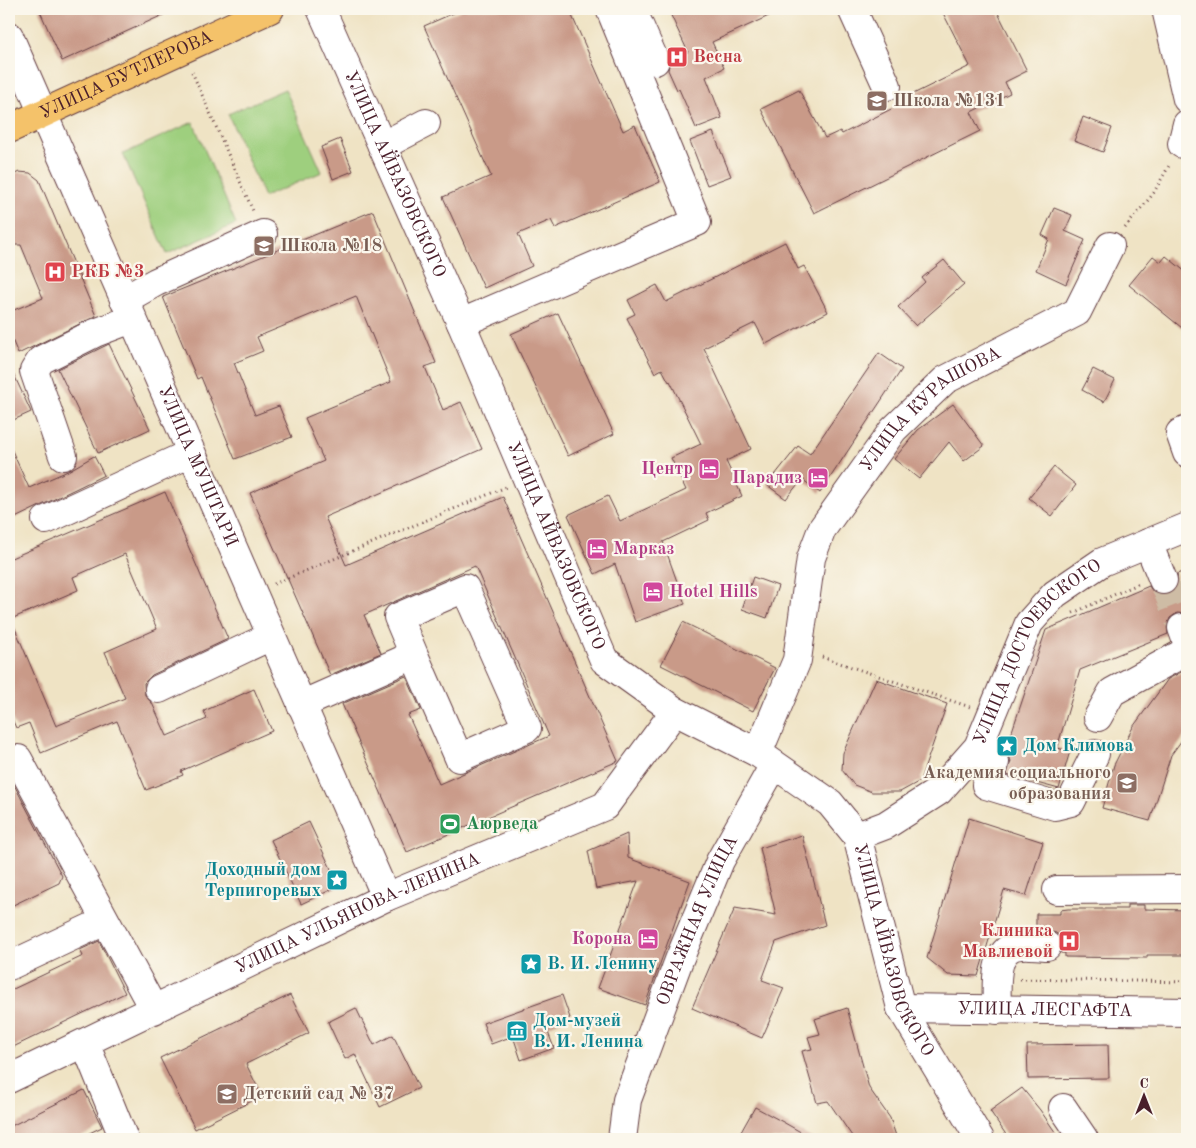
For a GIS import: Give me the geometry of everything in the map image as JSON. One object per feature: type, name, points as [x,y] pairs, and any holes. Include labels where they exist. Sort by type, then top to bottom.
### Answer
[{"type":"main road","name":"УЛИЦА БУТЛЕРОВА","points":[[9,129],[270,9]]},
{"type":"street","name":"УЛИЦА АЙВАЗОВСКОГО","points":[[321,9],[461,323],[604,660],[675,711],[766,759],[830,803],[857,836],[901,1008],[980,1139]]},
{"type":"street","points":[[461,323],[697,222],[610,9]]},
{"type":"street","points":[[632,9],[655,61]]},
{"type":"street","points":[[852,9],[887,86]]},
{"type":"street","points":[[1166,9],[1186,86]]},
{"type":"street","name":"УЛИЦА МУШТАРИ","points":[[9,38],[386,897]]},
{"type":"street","points":[[382,146],[426,123]]},
{"type":"street","points":[[62,456],[34,371],[41,360],[96,333],[128,310],[156,282],[263,234]]},
{"type":"street","name":"УЛИЦА КУРАШОВА","points":[[766,759],[797,660],[811,558],[822,529],[893,430],[945,380],[1077,312],[1110,246]]},
{"type":"street","points":[[1187,430],[1180,433],[1187,453]]},
{"type":"street","points":[[46,520],[191,453]]},
{"type":"street","name":"УЛИЦА ДОСТОЕВСКОГО","points":[[857,836],[886,825],[939,791],[978,747],[1029,623],[1055,594],[1102,562],[1187,527]]},
{"type":"street","points":[[1148,543],[1161,577]]},
{"type":"street","points":[[466,588],[527,728],[459,758],[414,655],[398,618],[466,588]]},
{"type":"street","points":[[159,689],[271,636]]},
{"type":"street","points":[[1098,717],[1112,692],[1185,640]]},
{"type":"street","points":[[301,705],[414,655]]},
{"type":"street","name":"УЛИЦА УЛЬЯНОВА-ЛЕНИНА","points":[[9,1079],[386,897],[604,806],[675,711]]},
{"type":"street","points":[[987,726],[995,762],[986,785],[1055,806],[1071,802],[1095,754]]},
{"type":"street","points":[[9,764],[18,759],[45,805],[154,1010]]},
{"type":"street","name":"ОВРАЖНАЯ УЛИЦА","points":[[622,1139],[627,1100],[679,960],[720,861],[766,759]]},
{"type":"street","points":[[1057,890],[1187,889]]},
{"type":"street","points":[[9,966],[105,921]]},
{"type":"street","points":[[997,1010],[997,978],[1002,957],[1009,948],[1018,945],[1047,946]]},
{"type":"street","name":"УЛИЦА ЛЕСГАФТА","points":[[901,1008],[1187,1012]]},
{"type":"street","points":[[85,1042],[124,1139]]},
{"type":"street","points":[[1063,1108],[1084,1139]]},
{"type":"path","points":[[192,72],[263,234]]},
{"type":"path","points":[[1110,246],[1153,194],[1184,134]]},
{"type":"path","points":[[252,593],[526,478]]},
{"type":"path","points":[[1071,614],[1161,577]]},
{"type":"path","points":[[798,649],[987,726]]},
{"type":"path","points":[[997,978],[1187,982]]},
{"type":"green space","points":[[285,89],[322,172],[264,197],[228,114]]},
{"type":"green space","points":[[193,122],[236,224],[167,254],[123,154]]},
{"type":"building","points":[[39,9],[176,9],[62,61]]},
{"type":"building","points":[[463,9],[569,9],[623,131],[635,125],[660,182],[555,228],[551,220],[518,234],[532,266],[484,288],[443,197],[491,176],[424,26]]},
{"type":"building","points":[[668,9],[784,9],[712,42],[724,68],[706,77],[722,118],[696,128],[679,89],[677,90],[668,70],[670,60],[688,52]]},
{"type":"building","points":[[941,9],[996,9],[1027,71],[1005,82],[1010,93],[971,112],[980,131],[814,213],[761,109],[799,90],[825,138],[840,131],[842,134],[901,104],[899,101],[970,66]]},
{"type":"building","points":[[1083,117],[1112,128],[1103,152],[1074,141]]},
{"type":"building","points":[[713,132],[731,176],[707,185],[690,141]]},
{"type":"building","points":[[340,139],[353,171],[333,179],[321,147]]},
{"type":"building","name":"РКБ №3","points":[[19,172],[30,173],[39,180],[96,316],[18,354],[9,332],[9,312],[43,298],[21,245],[9,245],[9,177]]},
{"type":"building","points":[[1054,208],[1072,215],[1065,231],[1085,240],[1066,284],[1036,270],[1049,239],[1042,235]]},
{"type":"building","points":[[373,211],[436,363],[425,367],[443,410],[461,402],[482,449],[325,517],[346,565],[503,497],[618,761],[407,852],[342,704],[406,676],[421,710],[408,715],[439,784],[549,736],[475,566],[364,615],[381,653],[330,675],[250,493],[324,461],[305,418],[391,382],[356,296],[257,337],[263,351],[234,363],[255,415],[279,406],[292,437],[235,459],[201,377],[197,379],[163,297]]},
{"type":"building","points":[[785,242],[798,269],[804,266],[828,312],[766,344],[755,323],[704,348],[751,449],[726,461],[742,496],[706,513],[709,520],[663,542],[685,604],[635,622],[615,564],[595,574],[568,515],[608,496],[620,521],[686,490],[671,458],[701,444],[670,381],[662,369],[655,373],[627,318],[635,314],[628,300],[657,285],[666,302]]},
{"type":"building","points":[[1153,256],[1161,262],[1166,256],[1187,273],[1187,332],[1129,285]]},
{"type":"building","points":[[944,260],[964,284],[916,326],[898,307],[925,282],[922,278]]},
{"type":"building","points":[[558,313],[614,434],[568,456],[511,334]]},
{"type":"building","points":[[109,344],[150,429],[98,453],[58,369]]},
{"type":"building","points":[[879,353],[902,369],[820,493],[802,479],[786,499],[767,485],[798,446],[810,454]]},
{"type":"building","points":[[9,364],[31,412],[9,422]]},
{"type":"building","points":[[1093,369],[1115,380],[1104,402],[1082,390]]},
{"type":"building","points":[[953,404],[984,446],[964,461],[949,442],[919,479],[894,459],[918,430]]},
{"type":"building","points":[[9,444],[29,488],[68,471],[94,456],[104,475],[9,521]]},
{"type":"building","points":[[1054,467],[1076,485],[1052,516],[1029,498]]},
{"type":"building","points":[[165,492],[228,639],[152,675],[144,683],[145,695],[152,703],[167,736],[207,719],[204,711],[254,689],[272,731],[181,771],[183,775],[146,790],[117,721],[41,753],[29,723],[16,728],[9,712],[9,559]],"holes":[[[125,554],[157,629],[105,652],[125,698],[56,726],[11,619],[78,590],[73,577]]]},
{"type":"building","points":[[1187,570],[1187,614],[1177,613],[1170,618],[1167,626],[1168,634],[1080,670],[1057,748],[1070,751],[1059,789],[1007,775],[1011,761],[1006,749],[1046,630],[1149,586],[1153,592],[1160,595],[1169,594],[1176,589],[1178,583],[1177,574]]},
{"type":"building","points":[[753,577],[778,586],[767,618],[742,609]]},
{"type":"building","points":[[683,622],[775,668],[753,711],[661,665]]},
{"type":"building","points":[[1187,669],[1187,733],[1171,755],[1150,821],[1102,808],[1114,765],[1133,727],[1168,679]]},
{"type":"building","points":[[876,679],[947,704],[920,781],[900,792],[872,792],[854,785],[842,770],[843,753]]},
{"type":"building","points":[[11,779],[62,876],[59,883],[9,907],[9,780]]},
{"type":"building","points":[[969,818],[1043,842],[1026,896],[1004,890],[978,976],[948,975],[927,958]]},
{"type":"building","points":[[309,822],[339,886],[301,904],[271,840]]},
{"type":"building","points":[[627,834],[628,858],[690,881],[645,1005],[598,988],[638,881],[596,889],[588,851]]},
{"type":"building","points":[[802,835],[825,925],[776,942],[762,980],[784,988],[762,1038],[692,1008],[735,908],[776,915],[760,848]]},
{"type":"building","points":[[1127,905],[1144,905],[1144,909],[1187,910],[1187,955],[1147,955],[1147,958],[1065,957],[1065,953],[1061,953],[1061,939],[1056,933],[1036,930],[1036,914],[1060,914],[1060,910],[1068,909],[1127,909]]},
{"type":"building","points":[[99,941],[125,993],[9,1049],[9,991],[83,956],[80,950]]},
{"type":"building","points":[[290,995],[309,1033],[246,1064],[262,1096],[195,1129],[160,1058]]},
{"type":"building","name":"Дом-музей В. И. Ленина","points":[[562,995],[570,1018],[546,1027],[554,1048],[521,1060],[513,1036],[491,1044],[483,1023]]},
{"type":"building","points":[[356,1008],[374,1045],[393,1035],[419,1088],[380,1107],[355,1054],[345,1059],[328,1022]]},
{"type":"building","points":[[847,1008],[869,1088],[890,1118],[897,1139],[854,1139],[828,1101],[817,1103],[802,1051],[812,1049],[808,1037],[820,1034],[815,1019]]},
{"type":"building","points":[[1108,1044],[1109,1078],[1028,1079],[1027,1045]]},
{"type":"building","points":[[1022,1088],[1060,1139],[1009,1139],[990,1111]]},
{"type":"building","points":[[84,1090],[102,1127],[77,1139],[9,1139],[9,1127]]},
{"type":"building","points":[[755,1107],[783,1122],[813,1139],[737,1139]]},
{"type":"tunnel","points":[[1163,580],[1182,628]]},
{"type":"place","name":"Весна","points":[[677,57]]},
{"type":"place","name":"Школа №131","points":[[877,101]]},
{"type":"place","name":"Школа №18","points":[[264,246]]},
{"type":"place","name":"РКБ №3","points":[[55,272]]},
{"type":"place","name":"Центр","points":[[709,469]]},
{"type":"place","name":"Парадиз","points":[[818,478]]},
{"type":"place","name":"Марказ","points":[[597,549]]},
{"type":"place","name":"Hotel Hills","points":[[653,592]]},
{"type":"place","name":"Дом Климова","points":[[1007,746]]},
{"type":"place","name":"Академия социального образования","points":[[1127,783]]},
{"type":"place","name":"Аюрведа","points":[[450,824]]},
{"type":"place","name":"Доходный дом Терпигоревых","points":[[337,880]]},
{"type":"place","name":"Корона","points":[[648,939]]},
{"type":"place","name":"Клиника Мавлиевой","points":[[1069,941]]},
{"type":"place","name":"В. И. Ленину","points":[[531,964]]},
{"type":"place","name":"Дом-музей В. И. Ленина","points":[[517,1031]]},
{"type":"place","name":"Детский сад № 37","points":[[227,1094]]}]
